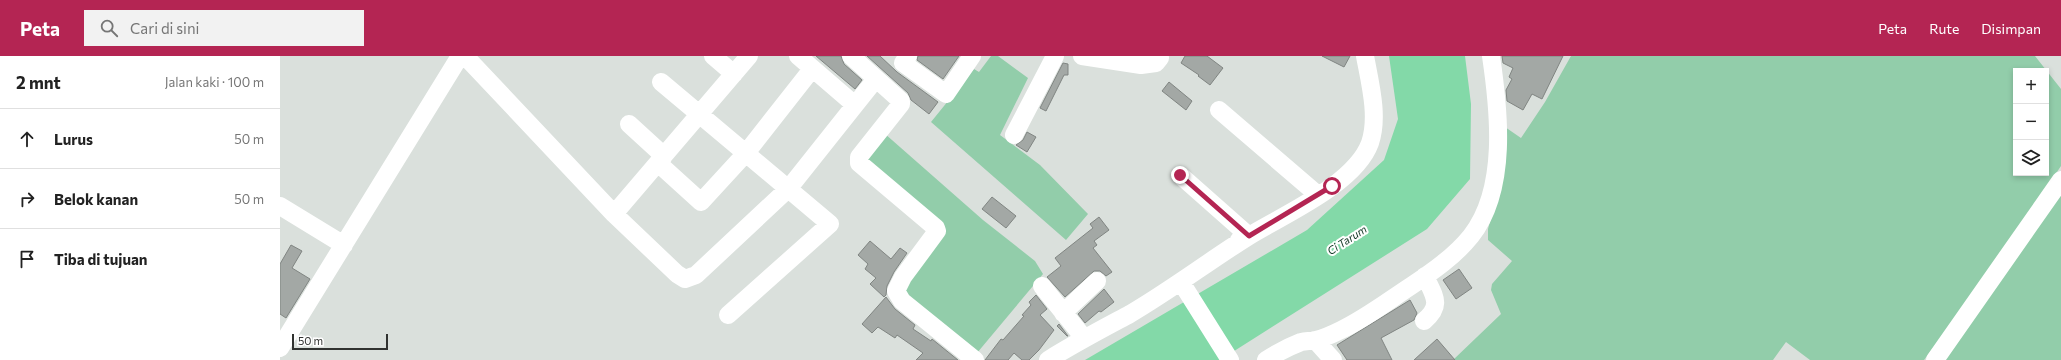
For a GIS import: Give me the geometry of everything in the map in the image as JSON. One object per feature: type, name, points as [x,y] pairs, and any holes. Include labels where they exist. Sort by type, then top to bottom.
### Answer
[{"type":"street","points":[[280,348],[460,56]]},
{"type":"street","points":[[464,56],[614,214],[677,274],[685,279],[696,275],[789,188],[871,85]]},
{"type":"street","points":[[713,56],[734,74]]},
{"type":"street","points":[[614,214],[749,56]]},
{"type":"street","points":[[798,56],[855,105]]},
{"type":"street","points":[[851,56],[901,101],[901,104],[859,157],[859,164],[936,228],[937,231],[900,281],[896,291],[902,301],[976,360]]},
{"type":"street","points":[[902,58],[946,94],[972,56]]},
{"type":"street","points":[[1014,135],[1055,56]]},
{"type":"street","points":[[1082,56],[1141,65],[1156,63],[1160,57]]},
{"type":"street","points":[[1048,360],[1112,322],[1183,285],[1249,236],[1332,186],[1352,168],[1370,144],[1373,132],[1374,115],[1365,56]]},
{"type":"street","points":[[1266,360],[1281,350],[1303,348],[1362,318],[1425,276],[1457,250],[1472,235],[1486,208],[1493,181],[1499,145],[1498,110],[1491,56]]},
{"type":"street","points":[[628,124],[701,202],[746,153],[812,69]]},
{"type":"street","points":[[661,82],[830,224],[728,315]]},
{"type":"street","points":[[1219,110],[1318,195]]},
{"type":"street","points":[[1180,175],[1249,236]]},
{"type":"street","points":[[1935,360],[2061,180]]},
{"type":"street","points":[[280,206],[344,244]]},
{"type":"street","points":[[1112,322],[1131,305],[1161,284],[1217,250],[1249,236]]},
{"type":"street","points":[[1424,321],[1435,309],[1436,300],[1425,276]]},
{"type":"street","points":[[1063,313],[1097,281]]},
{"type":"street","points":[[1183,285],[1230,360]]},
{"type":"street","points":[[1042,286],[1084,338]]},
{"type":"street","points":[[1303,348],[1333,360]]},
{"type":"shaded area","points":[[991,56],[998,56],[1028,78],[1000,135],[1040,165],[1088,214],[1066,240],[931,122],[974,69],[979,72]]},
{"type":"shaded area","points":[[1571,56],[2035,56],[2044,68],[2013,68],[2013,176],[2049,176],[2049,74],[2061,89],[2061,166],[1976,291],[1924,360],[1810,360],[1786,342],[1773,360],[1453,360],[1501,314],[1491,290],[1492,284],[1512,261],[1488,240],[1488,229],[1499,187],[1505,127],[1521,138],[1545,102]]},
{"type":"shaded area","points":[[884,133],[983,220],[1035,261],[1043,274],[977,353],[899,290],[941,230],[862,160]]},
{"type":"shaded area","points":[[2061,189],[2061,360],[1938,360]]},
{"type":"water","name":"Ci Tarum","points":[[1389,56],[1465,56],[1471,104],[1470,179],[1427,229],[1220,360],[1085,360],[1307,230],[1384,160],[1398,119]]},
{"type":"building","points":[[816,56],[841,56],[844,64],[862,80],[855,89]]},
{"type":"building","points":[[867,56],[880,56],[897,72],[938,102],[929,114],[911,100],[908,93]]},
{"type":"building","points":[[918,56],[959,56],[943,79],[917,60]]},
{"type":"building","points":[[1185,56],[1207,56],[1223,68],[1210,85],[1198,76],[1199,75],[1181,63]]},
{"type":"building","points":[[1322,56],[1350,56],[1344,67]]},
{"type":"building","points":[[1502,56],[1563,56],[1542,99],[1532,94],[1523,110],[1507,101],[1506,90],[1512,79],[1509,77],[1513,68],[1503,63]]},
{"type":"building","points":[[1063,63],[1068,64],[1068,75],[1064,75],[1046,111],[1040,108]]},
{"type":"building","points":[[1169,82],[1192,101],[1186,110],[1162,91]]},
{"type":"building","points":[[1027,132],[1036,137],[1027,152],[1016,145],[1023,140]]},
{"type":"building","points":[[992,197],[1016,216],[1006,228],[982,209]]},
{"type":"building","points":[[1099,217],[1109,230],[1094,241],[1097,245],[1093,248],[1112,272],[1106,276],[1100,271],[1094,271],[1065,297],[1047,277],[1061,266],[1055,258],[1093,228],[1090,224]]},
{"type":"building","points":[[870,241],[891,259],[900,248],[907,253],[894,272],[887,286],[886,295],[884,297],[870,284],[876,278],[865,269],[868,264],[858,255]]},
{"type":"building","points":[[291,245],[302,251],[292,268],[310,279],[286,318],[280,314],[280,264]]},
{"type":"building","points":[[1459,269],[1472,288],[1456,299],[1443,280]]},
{"type":"building","points":[[1104,289],[1114,302],[1101,312],[1099,311],[1085,323],[1078,314]]},
{"type":"building","points":[[1036,295],[1047,309],[1040,315],[1054,330],[1039,350],[1029,360],[1022,360],[1014,353],[1008,360],[985,360],[1001,339],[1003,340],[1024,316],[1022,315],[1031,305],[1029,302]]},
{"type":"building","points":[[886,297],[895,309],[915,325],[913,329],[931,341],[932,339],[958,360],[916,360],[923,353],[897,335],[895,338],[878,327],[872,333],[862,324]]},
{"type":"building","points":[[1410,300],[1417,313],[1414,320],[1381,338],[1392,360],[1347,360],[1337,345]]},
{"type":"building","points":[[1059,324],[1068,336],[1057,326]]},
{"type":"building","points":[[1437,339],[1455,360],[1414,360]]},
{"type":"route","points":[[1180,175],[1249,236],[1332,186]]}]
